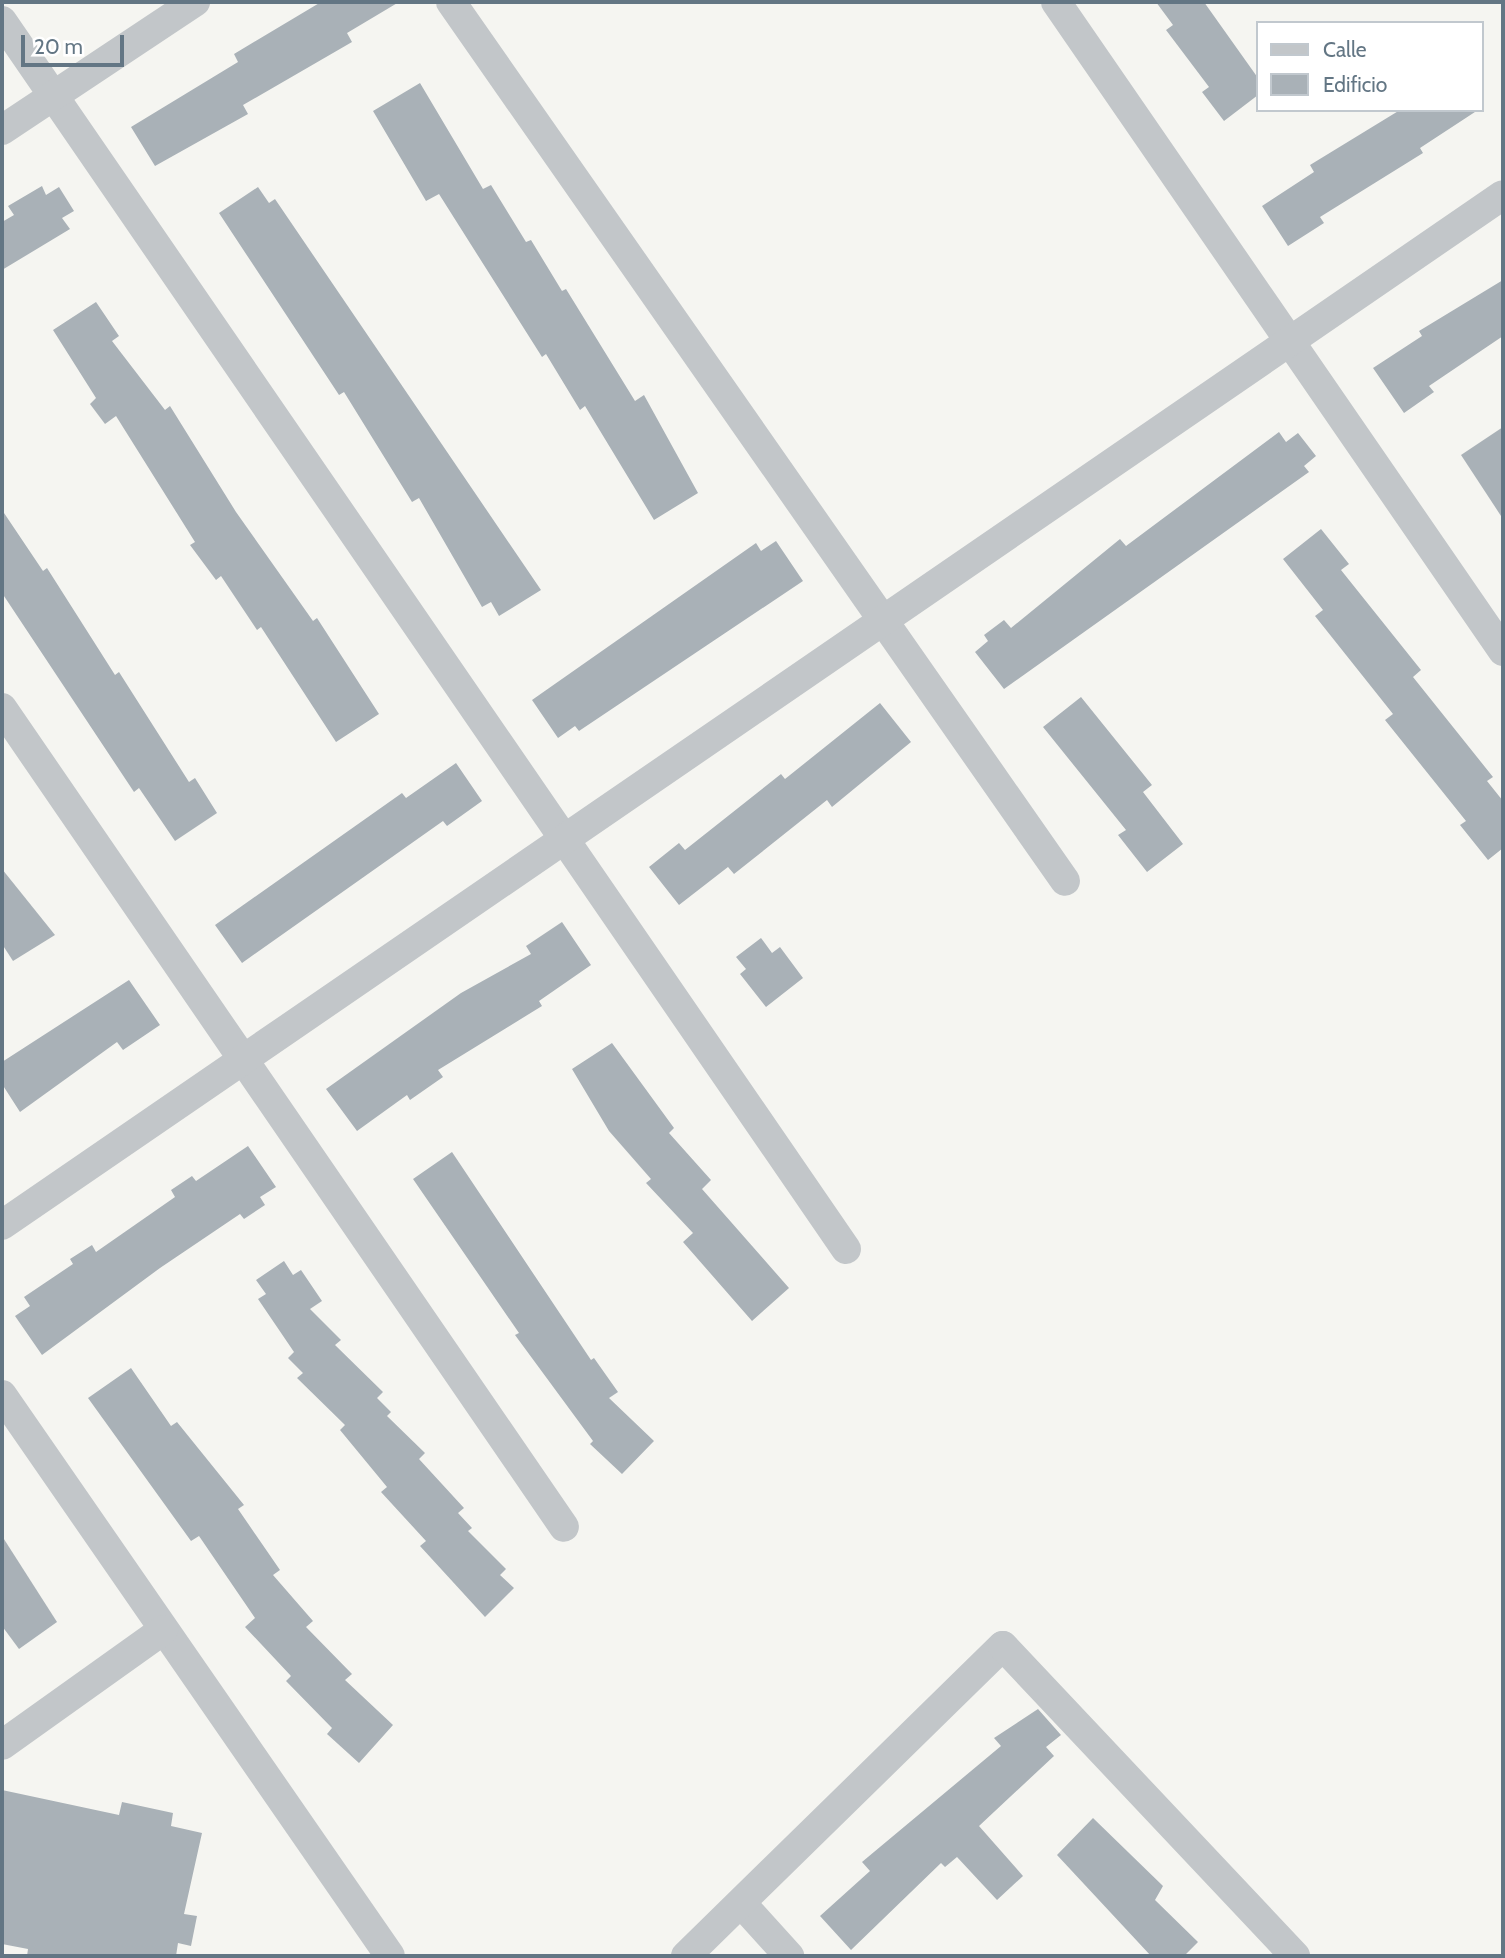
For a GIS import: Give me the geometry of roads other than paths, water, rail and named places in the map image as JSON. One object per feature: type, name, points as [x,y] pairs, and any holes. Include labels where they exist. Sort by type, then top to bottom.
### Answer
[{"type":"street","points":[[2,130],[195,2]]},
{"type":"street","points":[[451,2],[886,619],[1065,881]]},
{"type":"street","points":[[1056,2],[1503,651]]},
{"type":"street","points":[[2,20],[845,1250]]},
{"type":"street","points":[[2,1225],[564,842],[1503,195]]},
{"type":"street","points":[[2,708],[564,1527]]},
{"type":"street","points":[[2,1395],[390,1956]]},
{"type":"street","points":[[2,1745],[163,1630]]},
{"type":"street","points":[[686,1956],[1003,1646],[1295,1956]]},
{"type":"street","points":[[741,1903],[789,1956]]}]
